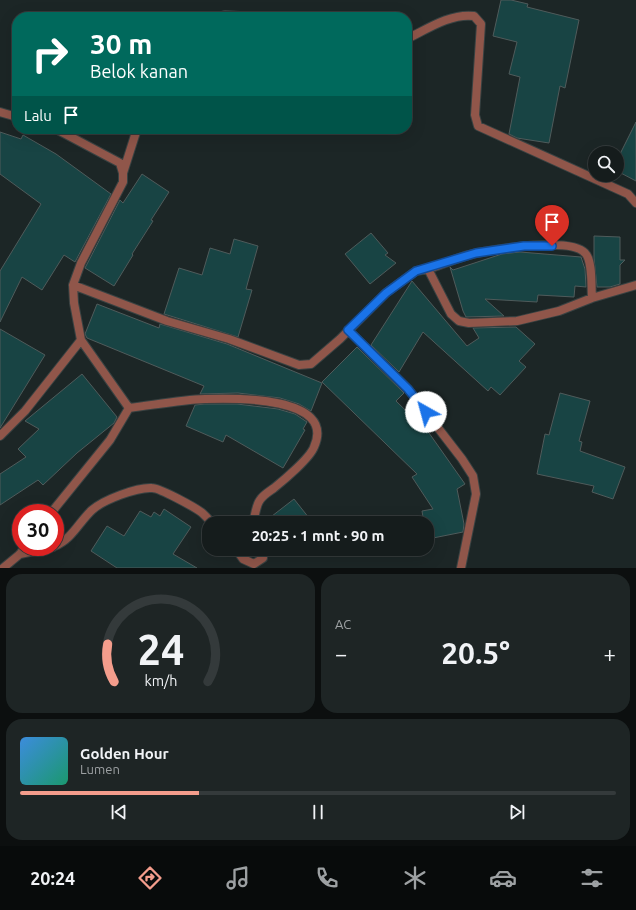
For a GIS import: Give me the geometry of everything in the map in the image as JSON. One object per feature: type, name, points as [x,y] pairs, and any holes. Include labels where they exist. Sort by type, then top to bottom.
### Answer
[{"type":"street","points":[[412,36],[437,24],[463,15],[474,16],[481,24],[475,115],[478,126],[628,194],[636,203]]},
{"type":"street","points":[[0,112],[12,116]]},
{"type":"street","points":[[65,134],[120,163],[123,173],[123,182],[81,263],[73,285],[74,303],[81,340],[129,408]]},
{"type":"street","points":[[123,173],[135,134]]},
{"type":"street","points":[[73,285],[167,321],[229,339],[299,365],[311,364],[340,339],[386,293],[416,271],[428,269],[476,253],[524,246],[566,245],[578,248],[586,254],[590,264],[592,298]]},
{"type":"street","points":[[428,269],[451,314],[458,321],[469,323],[517,321],[559,311],[592,298],[636,285]]},
{"type":"street","points":[[348,330],[408,389],[462,459],[473,476],[476,494],[461,568]]},
{"type":"street","points":[[0,436],[24,411],[81,340]]},
{"type":"street","points":[[129,408],[204,399],[240,399],[293,407],[308,414],[315,422],[319,433],[314,448],[283,481],[260,500],[255,516]]},
{"type":"street","points":[[58,504],[110,440],[129,408]]},
{"type":"street","points":[[64,541],[72,534],[92,509],[110,498],[128,492],[152,488],[172,496],[204,516]]},
{"type":"street","points":[[3,568],[16,556]]},
{"type":"street","points":[[241,556],[243,559],[254,564],[263,558],[263,556]]},
{"type":"building","points":[[501,0],[511,0],[528,4],[527,7],[579,20],[565,88],[560,86],[549,143],[517,138],[509,134],[520,77],[509,74],[517,42],[493,36]]},
{"type":"building","points":[[636,122],[636,181],[624,175],[624,146]]},
{"type":"building","points":[[0,132],[21,139],[23,135],[56,154],[111,194],[75,262],[64,255],[42,290],[22,277],[0,322],[0,271],[41,204],[0,174]]},
{"type":"building","points":[[142,174],[169,192],[151,220],[153,221],[114,286],[85,268],[120,200],[123,203]]},
{"type":"building","points":[[371,233],[388,253],[385,255],[396,263],[370,284],[345,254]]},
{"type":"building","points":[[594,236],[620,237],[620,260],[625,260],[620,265],[620,284],[610,287],[597,287],[594,258]]},
{"type":"building","points":[[234,239],[258,246],[246,289],[252,290],[238,337],[164,314],[179,268],[202,275],[210,248],[230,254]]},
{"type":"building","points":[[520,252],[581,257],[585,269],[586,287],[575,286],[574,297],[538,295],[537,302],[485,299],[504,316],[466,317],[450,267],[453,270],[502,254]]},
{"type":"building","points":[[412,281],[467,346],[479,338],[473,328],[516,327],[535,344],[519,361],[526,367],[500,395],[491,387],[488,391],[423,332],[399,372],[371,345]]},
{"type":"building","points":[[97,304],[159,328],[160,324],[227,344],[322,383],[311,411],[299,404],[280,398],[238,393],[200,394],[204,386],[87,338],[85,334]]},
{"type":"building","points":[[0,329],[45,355],[0,428]]},
{"type":"building","points":[[357,347],[404,393],[396,401],[429,433],[465,484],[457,489],[464,524],[463,532],[434,538],[434,516],[423,516],[422,511],[433,509],[412,477],[417,474],[322,382]]},
{"type":"building","points":[[82,374],[117,417],[114,423],[77,453],[43,485],[38,480],[0,505],[0,474],[26,457],[18,449],[39,429],[25,421]]},
{"type":"building","points":[[560,393],[590,401],[579,441],[582,442],[580,451],[625,467],[613,499],[592,492],[594,486],[537,474],[545,434],[549,435]]},
{"type":"building","points":[[237,404],[278,409],[295,414],[307,422],[303,429],[305,430],[283,468],[226,435],[223,442],[186,426],[195,405]]},
{"type":"building","points":[[294,499],[307,516],[272,516]]},
{"type":"building","points":[[164,509],[191,527],[173,554],[197,568],[117,568],[91,551],[107,526],[124,536],[140,511],[151,517],[154,512],[160,516]]},
{"type":"route","points":[[426,412],[408,389],[348,330],[386,293],[416,271],[428,269],[476,253],[524,246],[552,246]]}]
